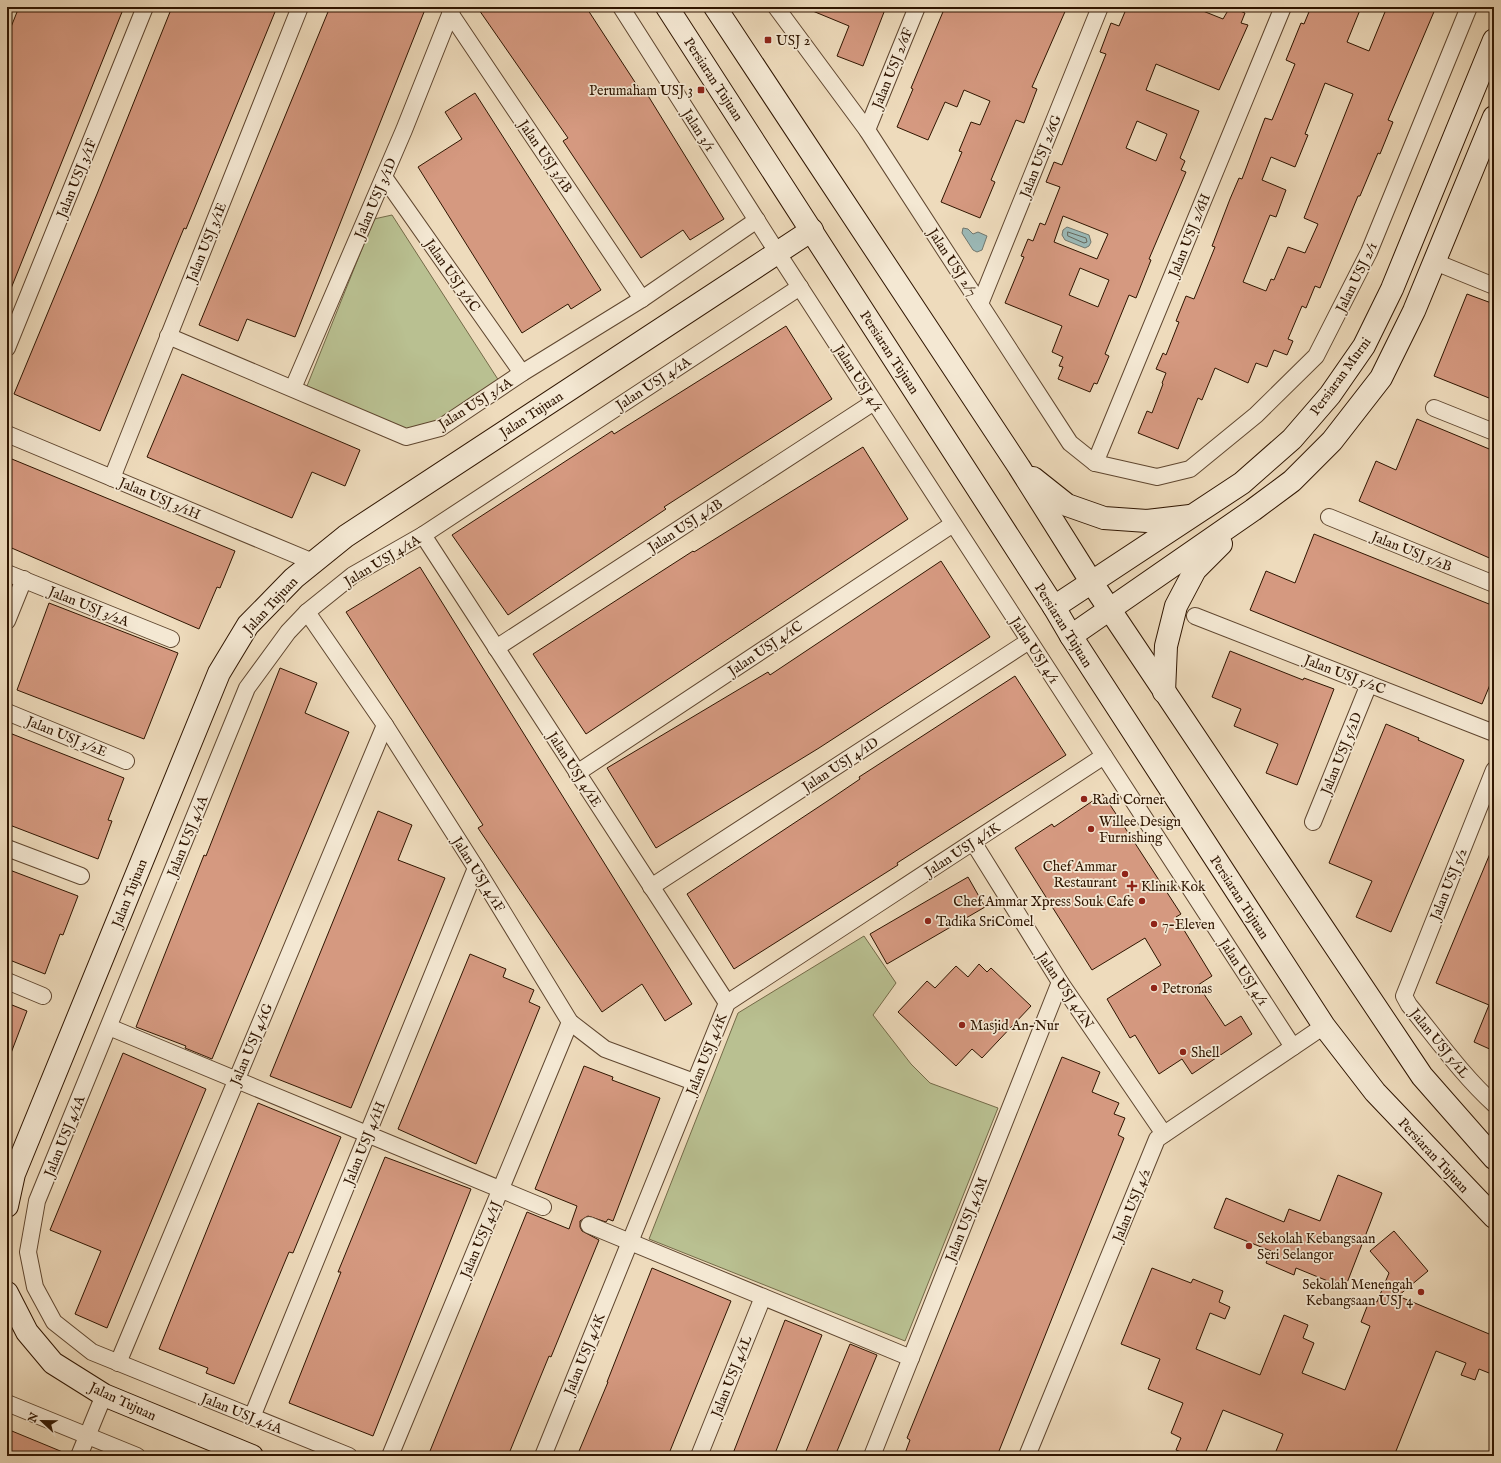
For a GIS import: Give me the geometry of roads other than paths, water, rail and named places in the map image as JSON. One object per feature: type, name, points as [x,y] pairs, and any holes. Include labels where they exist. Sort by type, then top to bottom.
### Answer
[{"type":"main road","name":"Persiaran Tujuan","points":[[667,7],[812,230],[1054,607],[1071,636],[1324,1026],[1375,1092],[1494,1217]]},
{"type":"main road","points":[[717,8],[1019,467],[1092,583],[1422,1076],[1494,1158]]},
{"type":"main road","name":"Persiaran Murni","points":[[1054,607],[1242,483],[1292,439],[1330,395],[1364,346],[1392,289],[1494,40]]},
{"type":"main road","points":[[1071,636],[1254,510],[1292,481],[1332,441],[1381,378],[1414,311],[1494,117]]},
{"type":"main road","name":"Jalan Tujuan","points":[[7,1206],[14,1174],[219,673],[248,625],[294,578],[346,536],[812,230]]},
{"type":"main road","points":[[1019,467],[1066,505],[1104,518],[1148,521],[1195,515]]},
{"type":"main road","points":[[1164,692],[1166,646],[1176,606],[1195,570],[1254,510]]},
{"type":"main road","name":"Jalan Tujuan","points":[[7,1293],[27,1332],[53,1364],[104,1395],[252,1456]]},
{"type":"street","name":"Jalan USJ 3/1F","points":[[7,348],[145,7]]},
{"type":"street","name":"Jalan USJ 3/1E","points":[[112,478],[300,7]]},
{"type":"street","name":"Jalan 3/1","points":[[621,7],[777,252]]},
{"type":"street","name":"Jalan USJ 2/7","points":[[776,7],[867,130],[1070,443],[1095,462],[1157,477]]},
{"type":"street","name":"Jalan USJ 2/6F","points":[[867,130],[917,7]]},
{"type":"street","name":"Jalan USJ 2/6G","points":[[980,304],[1100,7]]},
{"type":"street","name":"Jalan USJ 2/6H","points":[[1095,462],[1283,7]]},
{"type":"street","name":"Jalan USJ 2/1","points":[[1157,477],[1190,469],[1256,415],[1316,356],[1370,252],[1469,7]]},
{"type":"street","name":"Jalan USJ 3/1D","points":[[293,388],[384,177],[451,10]]},
{"type":"street","name":"Jalan USJ 3/1B","points":[[451,10],[642,299]]},
{"type":"street","name":"Jalan USJ 3/1C","points":[[384,177],[522,373]]},
{"type":"street","name":"Jalan USJ 3/1A","points":[[168,336],[406,436],[440,428],[522,373],[642,299],[757,220]]},
{"type":"street","name":"Jalan USJ 4/1","points":[[777,252],[1293,1047]]},
{"type":"street","points":[[1435,262],[1494,286]]},
{"type":"street","name":"Jalan USJ 4/1A","points":[[349,1456],[92,1352],[54,1322],[35,1287],[28,1252],[37,1201],[247,688],[288,632],[307,612],[353,575],[423,535],[800,287]]},
{"type":"street","name":"Jalan USJ 4/1B","points":[[496,648],[874,402]]},
{"type":"street","points":[[1434,408],[1494,432]]},
{"type":"street","name":"Jalan USJ 3/1H","points":[[7,434],[313,562]]},
{"type":"street","name":"Jalan USJ 5/2B","points":[[1329,517],[1494,584]]},
{"type":"street","name":"Jalan USJ 4/1C","points":[[577,773],[953,524]]},
{"type":"street","name":"Jalan USJ 4/1E","points":[[423,535],[727,1003]]},
{"type":"street","name":"Jalan USJ 3/2A","points":[[7,573],[171,639]]},
{"type":"street","points":[[7,620],[24,579]]},
{"type":"street","name":"Jalan USJ 4/1F","points":[[307,612],[385,725],[476,868],[570,1022],[605,1049],[694,1082]]},
{"type":"street","name":"Jalan USJ 5/2C","points":[[1195,616],[1494,733]]},
{"type":"street","name":"Jalan USJ 4/1D","points":[[651,887],[1029,641]]},
{"type":"street","name":"Jalan USJ 5/2D","points":[[1313,822],[1369,684]]},
{"type":"street","name":"Jalan USJ 3/2E","points":[[7,712],[126,760]]},
{"type":"street","name":"Jalan USJ 4/1G","points":[[118,1363],[385,725]]},
{"type":"street","name":"Jalan USJ 4/1K","points":[[543,1456],[727,1003],[1104,756]]},
{"type":"street","name":"Jalan USJ 5/2","points":[[1404,998],[1404,993],[1494,770]]},
{"type":"street","name":"Jalan USJ 4/1N","points":[[973,842],[1060,982],[1164,1134]]},
{"type":"street","points":[[7,848],[81,876]]},
{"type":"street","name":"Jalan USJ 4/1H","points":[[252,1417],[476,868]]},
{"type":"street","points":[[7,981],[43,996]]},
{"type":"street","name":"Jalan USJ 4/1M","points":[[872,1456],[1060,982]]},
{"type":"street","name":"Jalan USJ 5/1L","points":[[1404,998],[1453,1060],[1482,1093],[1494,1104]]},
{"type":"street","name":"Jalan USJ 4/1J","points":[[390,1456],[570,1022]]},
{"type":"street","name":"Jalan USJ 4/2","points":[[1027,1456],[1157,1139],[1324,1026]]},
{"type":"street","points":[[109,1027],[543,1207]]},
{"type":"street","points":[[589,1225],[911,1358]]},
{"type":"street","name":"Jalan USJ 4/1L","points":[[699,1456],[763,1297]]},
{"type":"street","points":[[79,1456],[104,1395]]},
{"type":"street","points":[[7,1403],[137,1456]]},
{"type":"water","points":[[1067,227],[1089,235],[1091,242],[1089,246],[1085,248],[1065,240],[1062,235],[1063,230]]},
{"type":"water","points":[[963,228],[968,229],[973,234],[978,232],[987,236],[982,250],[977,252],[973,250],[962,233]]},
{"type":"place","name":"USJ 2","points":[[768,40]]},
{"type":"place","name":"Perumaham USJ 3","points":[[701,90]]},
{"type":"place","name":"Radi Corner","points":[[1084,799]]},
{"type":"place","name":"Willee Design Furnishing","points":[[1091,829]]},
{"type":"place","name":"Chef Ammar Restaurant","points":[[1125,874]]},
{"type":"place","name":"Klinik Kok","points":[[1132,886]]},
{"type":"place","name":"Chef Ammar Xpress Souk Cafe","points":[[1142,901]]},
{"type":"place","name":"Tadika SriComel","points":[[928,921]]},
{"type":"place","name":"7-Eleven","points":[[1154,924]]},
{"type":"place","name":"Petronas","points":[[1154,988]]},
{"type":"place","name":"Masjid An-Nur","points":[[962,1025]]},
{"type":"place","name":"Shell","points":[[1183,1052]]},
{"type":"place","name":"Sekolah Kebangsaan Seri Selangor","points":[[1249,1246]]},
{"type":"place","name":"Sekolah Menengah Kebangsaan USJ 4","points":[[1421,1292]]}]
